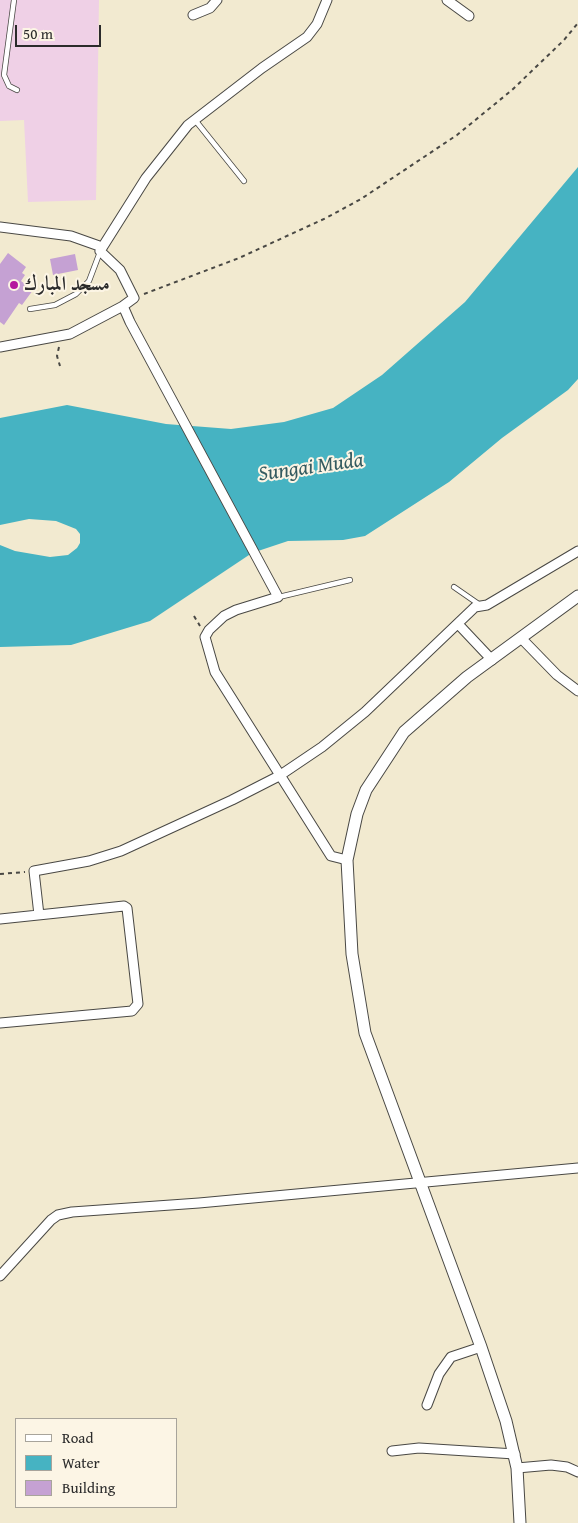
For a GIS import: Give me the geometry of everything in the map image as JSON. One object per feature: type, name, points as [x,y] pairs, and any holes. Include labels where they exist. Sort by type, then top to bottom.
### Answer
[{"type":"street","points":[[193,15],[210,8],[217,0]]},
{"type":"street","points":[[101,249],[146,178],[175,139],[194,119],[307,37],[317,24],[327,0]]},
{"type":"street","points":[[447,0],[469,16]]},
{"type":"street","points":[[0,227],[72,236],[101,249],[120,270],[134,298],[81,330],[0,347]]},
{"type":"street","points":[[123,306],[278,597],[236,610],[224,616],[212,626],[206,637],[215,672],[331,856],[348,860]]},
{"type":"street","points":[[39,915],[34,871],[90,861],[120,850],[232,800],[279,776],[335,738],[459,625],[475,607],[487,605],[578,551]]},
{"type":"street","points":[[520,1523],[515,1454],[481,1347],[365,1032],[352,954],[348,860],[357,814],[366,790],[404,732],[468,677],[578,596]]},
{"type":"street","points":[[459,625],[492,660]]},
{"type":"street","points":[[520,638],[557,675],[578,691]]},
{"type":"street","points":[[0,919],[113,906],[127,908],[138,1004],[132,1011],[0,1023]]},
{"type":"street","points":[[0,1276],[51,1220],[65,1213],[578,1168]]},
{"type":"street","points":[[427,1405],[439,1374],[451,1357],[481,1347]]},
{"type":"street","points":[[392,1451],[419,1448],[515,1454]]},
{"type":"street","points":[[517,1468],[551,1465],[567,1467],[578,1472]]},
{"type":"lane","points":[[14,0],[4,75],[9,86],[17,90]]},
{"type":"lane","points":[[194,119],[244,181]]},
{"type":"lane","points":[[30,309],[56,305],[76,294],[89,281],[101,249]]},
{"type":"lane","points":[[278,597],[350,580]]},
{"type":"lane","points":[[454,588],[480,606]]},
{"type":"path","points":[[134,298],[239,258],[326,218],[361,199],[457,135],[512,90],[564,40],[578,23]]},
{"type":"path","points":[[60,366],[57,356],[62,335]]},
{"type":"path","points":[[0,874],[34,871]]},
{"type":"shaded area","points":[[0,0],[99,0],[96,200],[28,202],[24,120],[0,121]]},
{"type":"water","name":"Sungai Muda","points":[[578,167],[578,379],[568,390],[502,438],[449,482],[365,536],[343,540],[288,541],[252,553],[150,621],[71,645],[0,647],[0,545],[15,551],[50,557],[68,555],[80,543],[80,534],[76,529],[56,521],[29,519],[0,525],[0,418],[67,405],[166,424],[231,429],[284,422],[333,408],[382,375],[465,302]]},
{"type":"building","name":"مسجد المبارك","points":[[8,253],[26,267],[22,273],[25,275],[21,281],[33,290],[22,305],[19,303],[4,325],[0,322],[0,264]]},
{"type":"building","points":[[75,254],[78,270],[53,275],[50,259]]},
{"type":"place","name":"مسجد المبارك","points":[[14,285]]}]
